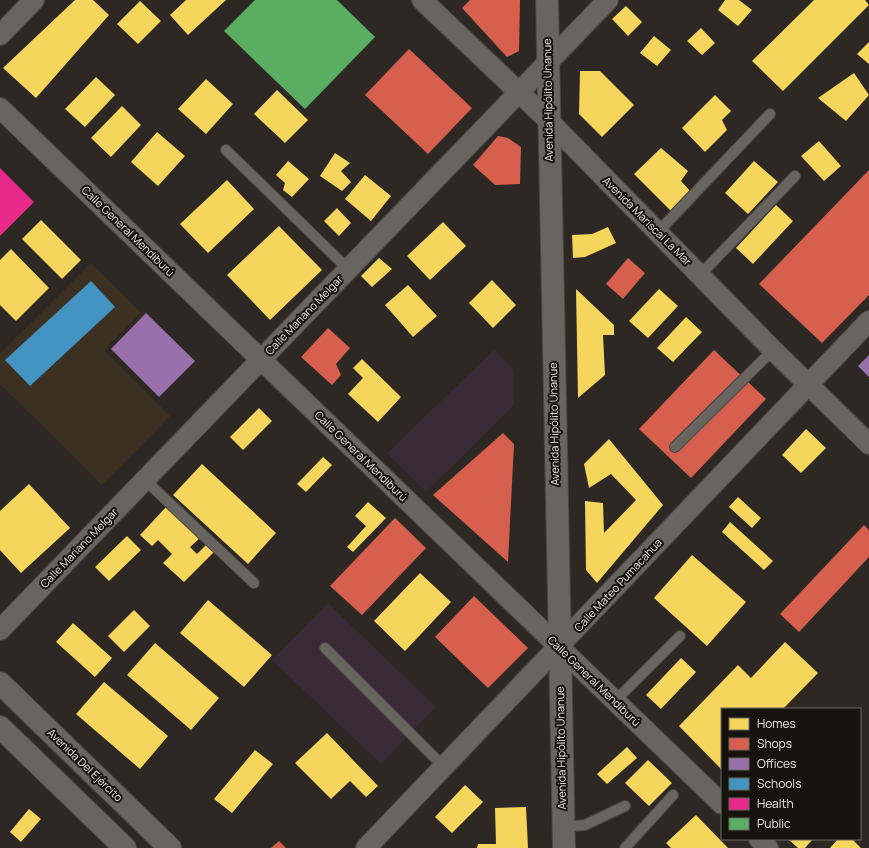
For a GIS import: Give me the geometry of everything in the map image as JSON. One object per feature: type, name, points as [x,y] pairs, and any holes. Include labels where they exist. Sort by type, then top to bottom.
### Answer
[{"type":"street","points":[[0,35],[34,0]]},
{"type":"street","name":"Avenida Mariscal La Mar","points":[[422,0],[548,120],[773,350],[869,444]]},
{"type":"street","name":"Avenida Hipólito Unanue","points":[[547,0],[548,120],[564,838]]},
{"type":"street","name":"Calle Mariano Melgar","points":[[0,630],[608,0]]},
{"type":"street","name":"Calle General Mendiburú","points":[[0,108],[721,803]]},
{"type":"street","name":"Calle Mateo Pumacahua","points":[[366,848],[869,321]]},
{"type":"street","name":"Avenida Del Ejército","points":[[0,683],[170,848]]},
{"type":"street","points":[[0,727],[125,848]]},
{"type":"street","points":[[760,840],[768,848]]},
{"type":"lane","points":[[658,232],[770,114]]},
{"type":"lane","points":[[226,150],[348,270]]},
{"type":"lane","points":[[700,275],[795,176]]},
{"type":"lane","points":[[675,447],[773,350]]},
{"type":"lane","points":[[145,480],[254,583]]},
{"type":"lane","points":[[615,701],[680,636]]},
{"type":"lane","points":[[325,648],[444,767]]},
{"type":"lane","points":[[625,848],[673,795]]},
{"type":"lane","points":[[564,838],[585,825],[625,806]]},
{"type":"shaded area","points":[[91,263],[141,313],[104,350],[170,416],[102,485],[0,384],[0,354]]},
{"type":"shaded area","points":[[494,350],[514,370],[514,405],[426,492],[387,453]]},
{"type":"shaded area","points":[[328,603],[436,707],[381,764],[272,660]]},
{"type":"building: Homes","points":[[75,0],[93,0],[109,15],[36,98],[3,68]]},
{"type":"building: Homes","points":[[186,0],[226,0],[188,35],[170,15]]},
{"type":"building: Homes","points":[[725,0],[739,0],[752,10],[738,26],[718,10]]},
{"type":"building: Homes","points":[[814,0],[865,0],[869,5],[783,91],[752,61]]},
{"type":"building: Homes","points":[[140,1],[161,21],[138,44],[117,24]]},
{"type":"building: Homes","points":[[626,6],[642,22],[628,36],[612,19]]},
{"type":"building: Homes","points":[[701,28],[715,43],[702,55],[687,41]]},
{"type":"building: Homes","points":[[654,36],[671,50],[657,66],[640,53]]},
{"type":"building: Homes","points":[[869,42],[869,64],[857,54]]},
{"type":"building: Homes","points":[[580,71],[600,71],[634,105],[602,137],[579,114]]},
{"type":"building: Homes","points":[[854,73],[869,95],[846,121],[818,98]]},
{"type":"building: Homes","points":[[96,77],[115,95],[85,127],[65,109]]},
{"type":"building: Homes","points":[[206,79],[233,104],[206,134],[178,109]]},
{"type":"building: Homes","points":[[277,90],[308,120],[285,143],[254,114]]},
{"type":"building: Homes","points":[[715,95],[731,111],[722,120],[727,130],[705,152],[682,128]]},
{"type":"building: Homes","points":[[122,106],[141,125],[111,157],[91,138]]},
{"type":"building: Homes","points":[[157,132],[185,156],[158,186],[131,162]]},
{"type":"building: Homes","points":[[819,141],[841,166],[824,181],[801,156]]},
{"type":"building: Homes","points":[[661,148],[688,171],[681,181],[692,193],[671,211],[634,174]]},
{"type":"building: Homes","points":[[335,153],[350,163],[341,171],[351,182],[342,191],[320,176]]},
{"type":"building: Homes","points":[[288,161],[309,179],[292,197],[283,190],[285,183],[276,175]]},
{"type":"building: Homes","points":[[754,161],[778,182],[748,214],[725,193]]},
{"type":"building: Homes","points":[[365,175],[391,196],[371,221],[345,199]]},
{"type":"building: Homes","points":[[227,180],[254,209],[208,253],[180,224]]},
{"type":"building: Homes","points":[[776,205],[793,221],[753,264],[736,248]]},
{"type":"building: Homes","points":[[337,208],[351,223],[339,236],[324,221]]},
{"type":"building: Homes","points":[[41,220],[81,260],[62,279],[22,239]]},
{"type":"building: Homes","points":[[443,222],[466,246],[430,280],[407,256]]},
{"type":"building: Homes","points":[[279,226],[322,270],[270,320],[227,275]]},
{"type":"building: Homes","points":[[608,227],[616,243],[585,257],[573,258],[572,235],[592,234]]},
{"type":"building: Homes","points":[[11,249],[49,288],[16,321],[0,305],[0,260]]},
{"type":"building: Homes","points":[[379,258],[392,269],[372,287],[361,276]]},
{"type":"building: Homes","points":[[492,280],[516,305],[493,328],[469,303]]},
{"type":"building: Homes","points":[[408,285],[437,316],[413,337],[385,305]]},
{"type":"building: Homes","points":[[576,289],[614,325],[614,335],[603,335],[605,375],[578,398]]},
{"type":"building: Homes","points":[[659,289],[678,306],[648,338],[629,321]]},
{"type":"building: Homes","points":[[686,317],[702,332],[673,362],[657,348]]},
{"type":"building: Homes","points":[[362,359],[401,397],[378,422],[348,394],[363,378],[353,368]]},
{"type":"building: Homes","points":[[259,408],[272,421],[243,450],[230,437]]},
{"type":"building: Homes","points":[[806,429],[826,448],[801,473],[782,455]]},
{"type":"building: Homes","points":[[609,439],[663,505],[597,583],[586,570],[585,501],[603,503],[604,533],[636,500],[611,474],[589,488],[584,464]]},
{"type":"building: Homes","points":[[323,457],[332,465],[306,492],[297,484]]},
{"type":"building: Homes","points":[[202,464],[276,533],[248,564],[173,495]]},
{"type":"building: Homes","points":[[29,484],[70,528],[21,573],[0,550],[0,511]]},
{"type":"building: Homes","points":[[738,497],[761,518],[752,528],[729,507]]},
{"type":"building: Homes","points":[[368,502],[386,518],[353,552],[347,547],[366,526],[355,516]]},
{"type":"building: Homes","points":[[167,506],[200,538],[190,547],[197,554],[206,545],[214,552],[184,582],[163,563],[172,554],[158,540],[152,546],[140,535]]},
{"type":"building: Homes","points":[[730,522],[773,561],[764,570],[722,532]]},
{"type":"building: Homes","points":[[127,536],[141,550],[109,581],[95,567]]},
{"type":"building: Homes","points":[[692,555],[746,602],[707,646],[654,598]]},
{"type":"building: Homes","points":[[420,573],[451,602],[405,651],[374,621]]},
{"type":"building: Homes","points":[[208,600],[272,655],[244,687],[180,633]]},
{"type":"building: Homes","points":[[134,610],[150,626],[124,652],[108,636]]},
{"type":"building: Homes","points":[[73,623],[112,658],[95,677],[56,642]]},
{"type":"building: Homes","points":[[785,642],[818,673],[784,708],[721,708],[721,769],[679,726],[738,665],[751,678]]},
{"type":"building: Homes","points":[[155,643],[219,698],[191,730],[127,675]]},
{"type":"building: Homes","points":[[681,658],[696,672],[661,709],[646,695]]},
{"type":"building: Homes","points":[[104,682],[168,736],[140,769],[76,714]]},
{"type":"building: Homes","points":[[327,733],[378,786],[366,797],[350,781],[331,799],[295,763]]},
{"type":"building: Homes","points":[[627,747],[637,758],[607,784],[597,774]]},
{"type":"building: Homes","points":[[255,750],[273,764],[232,813],[214,799]]},
{"type":"building: Homes","points":[[648,760],[672,783],[649,806],[625,783]]},
{"type":"building: Homes","points":[[465,785],[483,802],[452,833],[435,817]]},
{"type":"building: Homes","points":[[526,807],[528,848],[477,848],[478,844],[496,844],[495,808]]},
{"type":"building: Homes","points":[[29,809],[41,819],[21,842],[10,832]]},
{"type":"building: Homes","points":[[696,815],[728,848],[671,848],[666,843]]},
{"type":"building: Homes","points":[[789,840],[812,840],[805,848],[798,848]]},
{"type":"building: Homes","points":[[837,840],[853,840],[861,848],[830,848]]},
{"type":"building: Shops","points":[[470,0],[520,0],[519,51],[507,57],[462,8]]},
{"type":"building: Shops","points":[[409,49],[472,108],[428,154],[365,95]]},
{"type":"building: Shops","points":[[498,136],[508,138],[521,147],[520,184],[495,185],[473,165]]},
{"type":"building: Shops","points":[[869,170],[869,295],[822,343],[759,284]]},
{"type":"building: Shops","points":[[628,258],[645,273],[623,299],[606,284]]},
{"type":"building: Shops","points":[[328,328],[350,348],[336,364],[341,375],[332,385],[301,357]]},
{"type":"building: Shops","points":[[714,350],[766,399],[691,478],[639,429]]},
{"type":"building: Shops","points":[[503,433],[514,444],[508,562],[433,495]]},
{"type":"building: Shops","points":[[395,518],[426,548],[362,615],[330,586]]},
{"type":"building: Shops","points":[[864,525],[869,530],[869,557],[799,632],[780,614]]},
{"type":"building: Shops","points":[[474,596],[528,648],[488,688],[435,637]]},
{"type":"building: Shops","points":[[279,841],[286,848],[271,848]]},
{"type":"building: Offices","points":[[146,313],[195,361],[159,397],[111,349]]},
{"type":"building: Offices","points":[[869,355],[869,377],[858,366]]},
{"type":"building: Schools","points":[[91,281],[115,307],[30,386],[5,360]]},
{"type":"building: Health","points":[[0,168],[34,202],[0,236]]},
{"type":"building: Public","points":[[255,0],[337,0],[375,37],[305,109],[224,31]]}]
